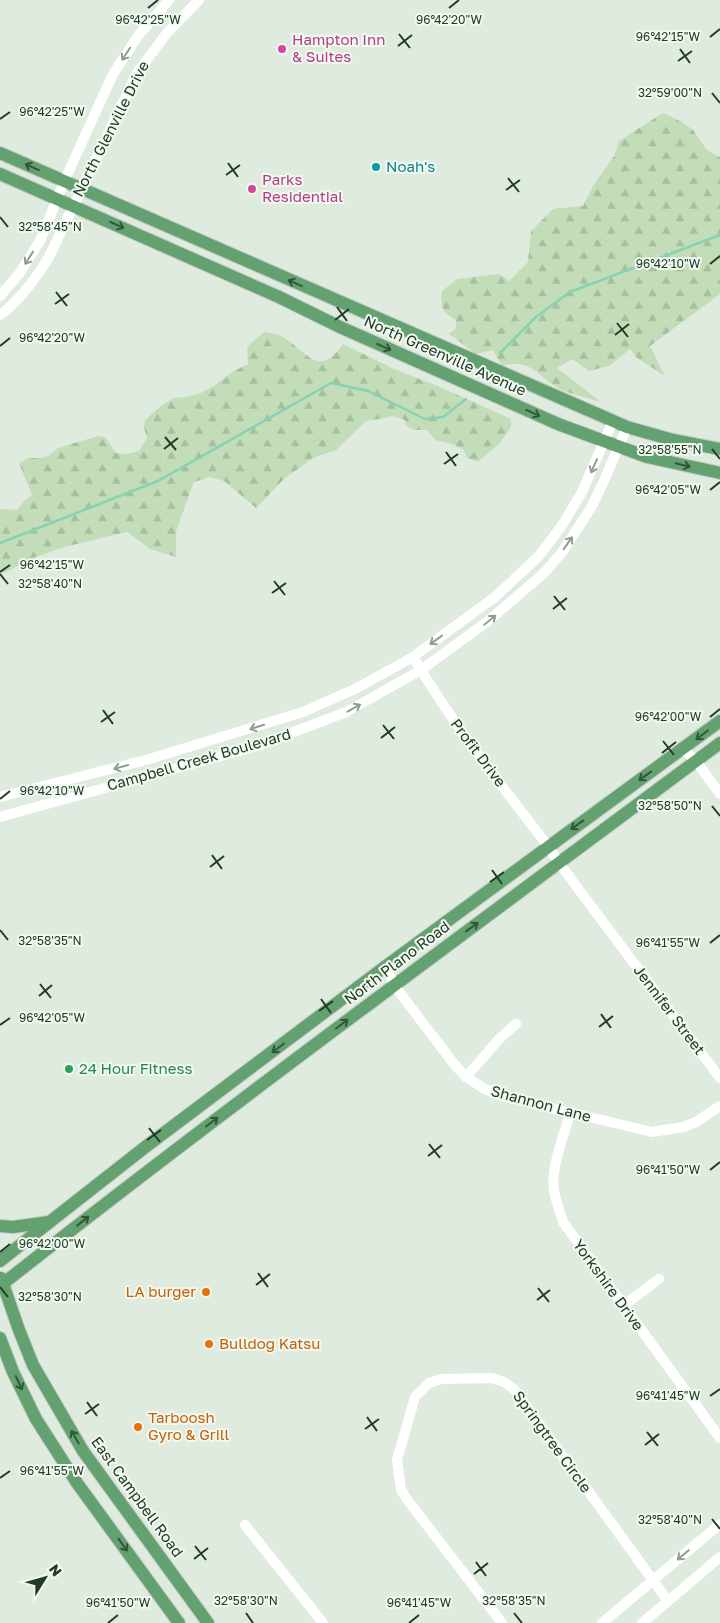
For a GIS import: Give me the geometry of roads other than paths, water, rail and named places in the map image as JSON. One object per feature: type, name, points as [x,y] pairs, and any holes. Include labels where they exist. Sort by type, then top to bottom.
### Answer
[{"type":"main road","name":"North Greenville Avenue","points":[[0,153],[627,427],[674,440],[720,449]]},
{"type":"main road","name":"North Greenville Avenue","points":[[0,174],[279,296],[340,327],[558,424],[619,448],[648,457],[720,473]]},
{"type":"main road","name":"North Plano Road","points":[[0,1261],[144,1148],[386,966],[720,721]]},
{"type":"main road","name":"North Plano Road","points":[[1,1282],[394,985],[720,743]]},
{"type":"main road","points":[[144,1148],[152,1168]]},
{"type":"main road","points":[[0,1226],[13,1227],[51,1222]]},
{"type":"main road","name":"East Campbell Road","points":[[1,1282],[33,1365],[83,1451],[208,1623]]},
{"type":"main road","points":[[1,1343],[36,1419],[78,1484],[178,1622],[196,1606]]},
{"type":"main road","points":[[94,1506],[113,1492]]},
{"type":"street","name":"North Glenville Drive","points":[[0,296],[19,274],[40,242],[57,198],[113,74],[138,36],[169,0]]},
{"type":"street","name":"North Glenville Drive","points":[[0,314],[23,293],[37,276],[48,257],[136,73],[167,33],[199,0]]},
{"type":"street","name":"Campbell Creek Boulevard","points":[[0,798],[168,754],[303,712],[357,688],[413,657],[495,597],[539,556],[578,500],[613,421]]},
{"type":"street","name":"Campbell Creek Boulevard","points":[[0,817],[253,747],[346,712],[421,670],[488,621],[540,576],[563,551],[604,483],[627,427]]},
{"type":"street","points":[[530,565],[540,576]]},
{"type":"street","name":"Profit Drive","points":[[413,657],[433,692],[464,736],[548,846]]},
{"type":"street","points":[[303,712],[309,726]]},
{"type":"street","points":[[683,749],[696,761],[720,794]]},
{"type":"street","points":[[97,774],[101,788]]},
{"type":"street","name":"Jennifer Street","points":[[548,846],[720,1078]]},
{"type":"street","name":"Shannon Lane","points":[[386,966],[394,985],[454,1064],[466,1077],[485,1089],[505,1097],[652,1132],[682,1127],[696,1122],[720,1106]]},
{"type":"street","points":[[466,1077],[516,1024]]},
{"type":"street","name":"Yorkshire Drive","points":[[570,1113],[555,1166],[554,1192],[563,1222],[720,1438]]},
{"type":"street","points":[[623,1306],[658,1279]]},
{"type":"street","name":"Springtree Circle","points":[[502,1623],[400,1490],[397,1460],[415,1396],[428,1383],[441,1379],[492,1378],[504,1382],[514,1389],[668,1601]]},
{"type":"street","points":[[602,1623],[720,1524]]},
{"type":"street","points":[[245,1525],[324,1623]]},
{"type":"street","points":[[642,1623],[720,1557]]},
{"type":"waterway","points":[[500,353],[536,317],[570,292],[720,235]]},
{"type":"waterway","points":[[0,543],[158,481],[331,383],[368,391],[425,419],[443,417],[466,399]]},
{"type":"place","name":"Hampton Inn & Suites","points":[[282,49]]},
{"type":"place","name":"Noah's","points":[[376,167]]},
{"type":"place","name":"Parks Residential","points":[[252,189]]},
{"type":"place","name":"24 Hour Fitness","points":[[69,1069]]},
{"type":"place","name":"LA burger","points":[[206,1292]]},
{"type":"place","name":"Bulldog Katsu","points":[[209,1344]]},
{"type":"place","name":"Tarboosh Gyro & Grill","points":[[138,1427]]}]
